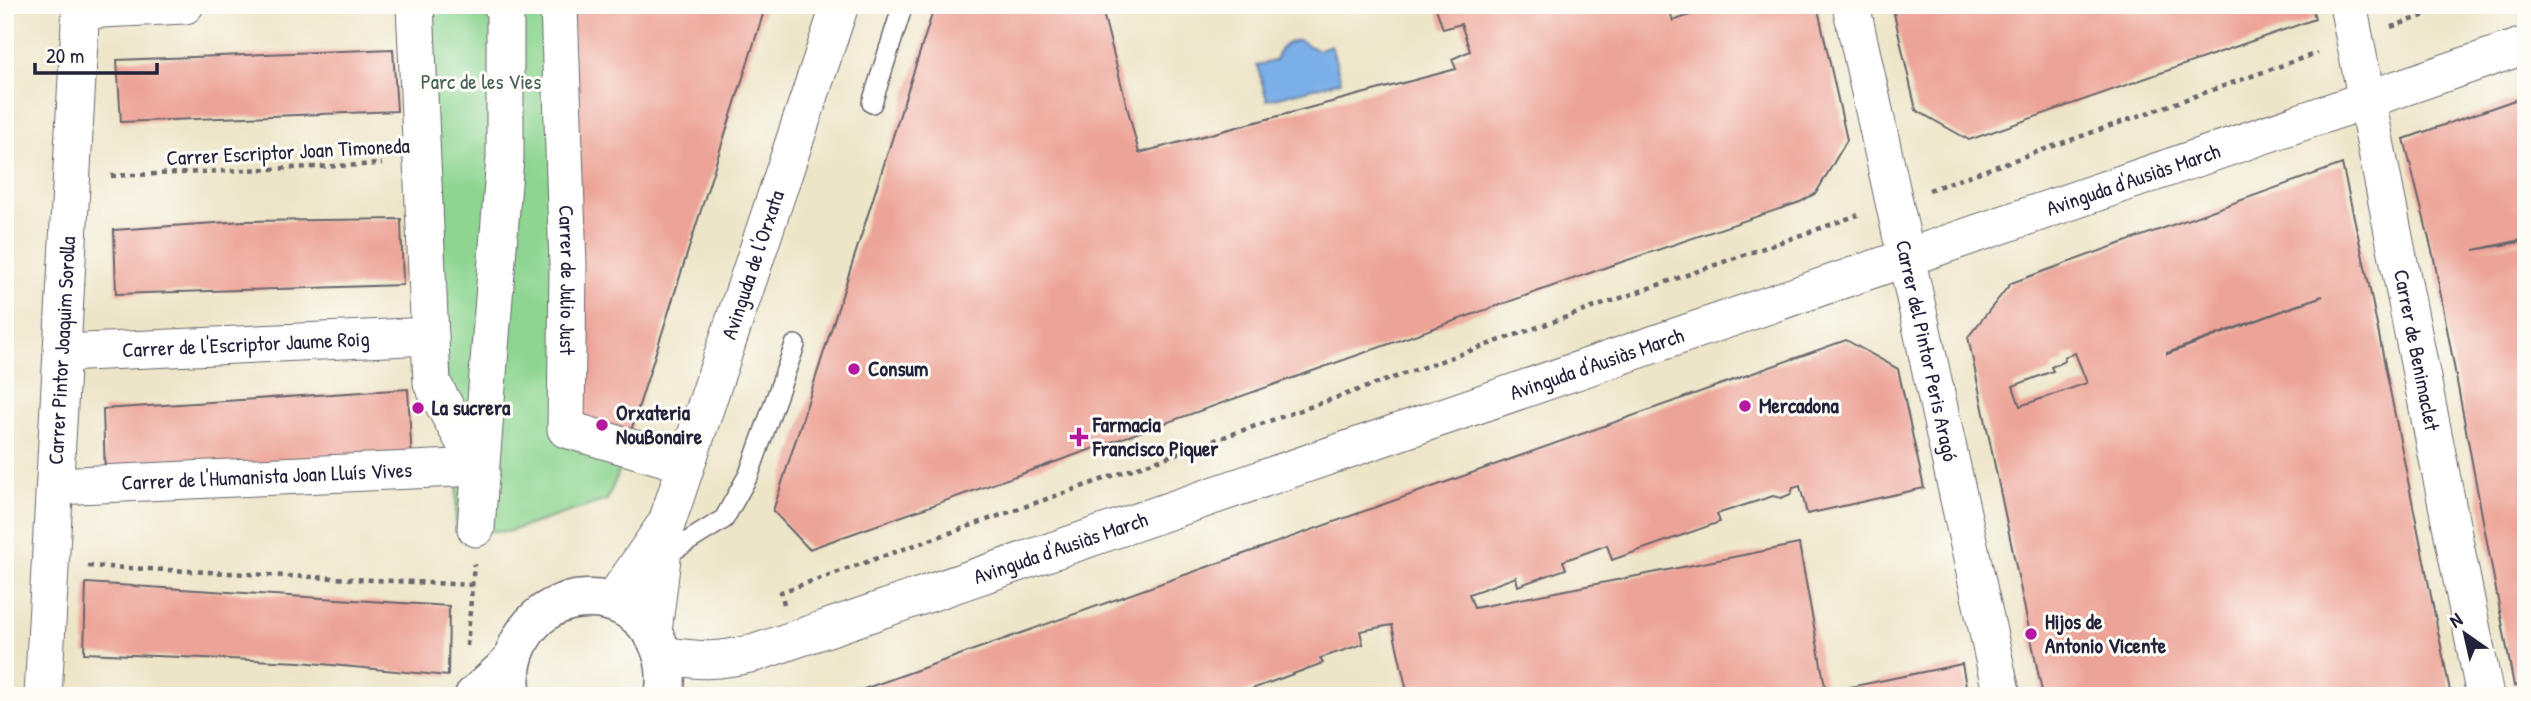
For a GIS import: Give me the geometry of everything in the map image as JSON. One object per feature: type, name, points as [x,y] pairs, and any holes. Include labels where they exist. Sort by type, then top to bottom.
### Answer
[{"type":"main road","points":[[457,694],[511,679],[520,638],[537,617],[559,604],[585,598],[611,602],[635,613],[659,643],[667,680],[664,696]]},
{"type":"street","points":[[81,8],[185,5]]},
{"type":"street","points":[[415,5],[432,383],[479,469]]},
{"type":"street","points":[[477,528],[479,469],[505,158],[505,14],[502,5]]},
{"type":"street","name":"Carrer de Julio Just","points":[[559,5],[568,265],[566,429],[686,464]]},
{"type":"street","name":"Avinguda de l'Orxata","points":[[659,643],[663,541],[686,464],[839,5]]},
{"type":"street","name":"Carrer del Pintor Peris Aragó","points":[[1851,5],[2002,696]]},
{"type":"street","name":"Carrer de Benimaclet","points":[[2348,5],[2485,696]]},
{"type":"street","name":"Carrer Pintor Joaquim Sorolla","points":[[43,696],[81,8]]},
{"type":"street","name":"Avinguda d'Ausiàs March","points":[[659,643],[696,661],[715,661],[755,653],[2526,45]]},
{"type":"street","name":"Carrer de l'Escriptor Jaume Roig","points":[[62,354],[430,336]]},
{"type":"street","name":"Carrer de l'Humanista Joan Lluís Vives","points":[[55,486],[479,469]]},
{"type":"street","name":"Avinguda de l'Orxata","points":[[611,602],[663,541]]},
{"type":"lane","points":[[872,103],[903,5]]},
{"type":"lane","points":[[663,541],[724,519],[749,474],[795,345]]},
{"type":"path","points":[[2385,30],[2454,5]]},
{"type":"path","points":[[1924,191],[2329,48]]},
{"type":"path","name":"Carrer Escriptor Joan Timoneda","points":[[72,178],[423,162]]},
{"type":"path","points":[[788,614],[781,592],[1869,211]]},
{"type":"path","points":[[467,648],[477,528]]},
{"type":"path","points":[[80,566],[472,585]]},
{"type":"path","points":[[418,696],[457,694]]},
{"type":"green space","name":"Parc de les Vies","points":[[401,5],[559,5],[624,460],[607,500],[507,532],[455,529],[458,466]]},
{"type":"water","points":[[1299,40],[1317,50],[1331,45],[1341,81],[1267,100],[1257,65],[1275,61],[1283,46]]},
{"type":"building","points":[[572,5],[766,5],[630,434],[582,422]]},
{"type":"building","points":[[935,5],[1101,5],[1139,153],[1456,69],[1452,59],[1470,51],[1461,24],[1443,29],[1435,5],[1668,5],[1673,21],[1718,5],[1817,5],[1847,140],[1816,193],[1800,202],[1604,268],[809,549],[773,511]]},
{"type":"building","points":[[1892,5],[2312,5],[2315,19],[1969,140],[1916,110]]},
{"type":"building","points":[[393,49],[397,111],[121,122],[117,60]]},
{"type":"building","points":[[2526,96],[2526,239],[2474,250],[2526,241],[2526,684],[2514,686],[2434,259],[2404,139]]},
{"type":"building","points":[[2342,164],[2368,280],[2451,696],[2043,696],[1968,337],[2011,283]],"holes":[[[2323,296],[2167,354],[2167,353]],[[2075,353],[2087,383],[2020,406],[2013,386],[2053,371],[2051,367]]]},
{"type":"building","points":[[401,219],[403,285],[116,294],[114,230],[244,221]]},
{"type":"building","points":[[5,251],[14,251],[7,354],[5,354]]},
{"type":"building","points":[[1846,340],[1898,369],[1924,488],[1807,514],[1800,486],[1781,498],[1773,496],[1717,514],[1720,522],[1612,560],[1607,545],[1563,561],[1566,569],[1518,586],[1516,577],[1469,594],[1474,608],[1799,544],[1826,692],[1962,664],[1968,696],[1408,696],[1392,625],[1360,631],[1363,644],[1320,658],[1323,663],[1233,696],[844,696]]},
{"type":"building","points":[[408,389],[412,462],[105,475],[103,409]]},
{"type":"building","points":[[86,583],[449,606],[448,676],[300,662],[84,653]]},
{"type":"place","name":"Consum","points":[[854,369]]},
{"type":"place","name":"Mercadona","points":[[1745,406]]},
{"type":"place","name":"La sucrera","points":[[418,408]]},
{"type":"place","name":"Orxateria NouBonaire","points":[[602,425]]},
{"type":"place","name":"Farmacia Francisco Piquer","points":[[1079,437]]},
{"type":"place","name":"Hijos de Antonio Vicente","points":[[2031,634]]}]
